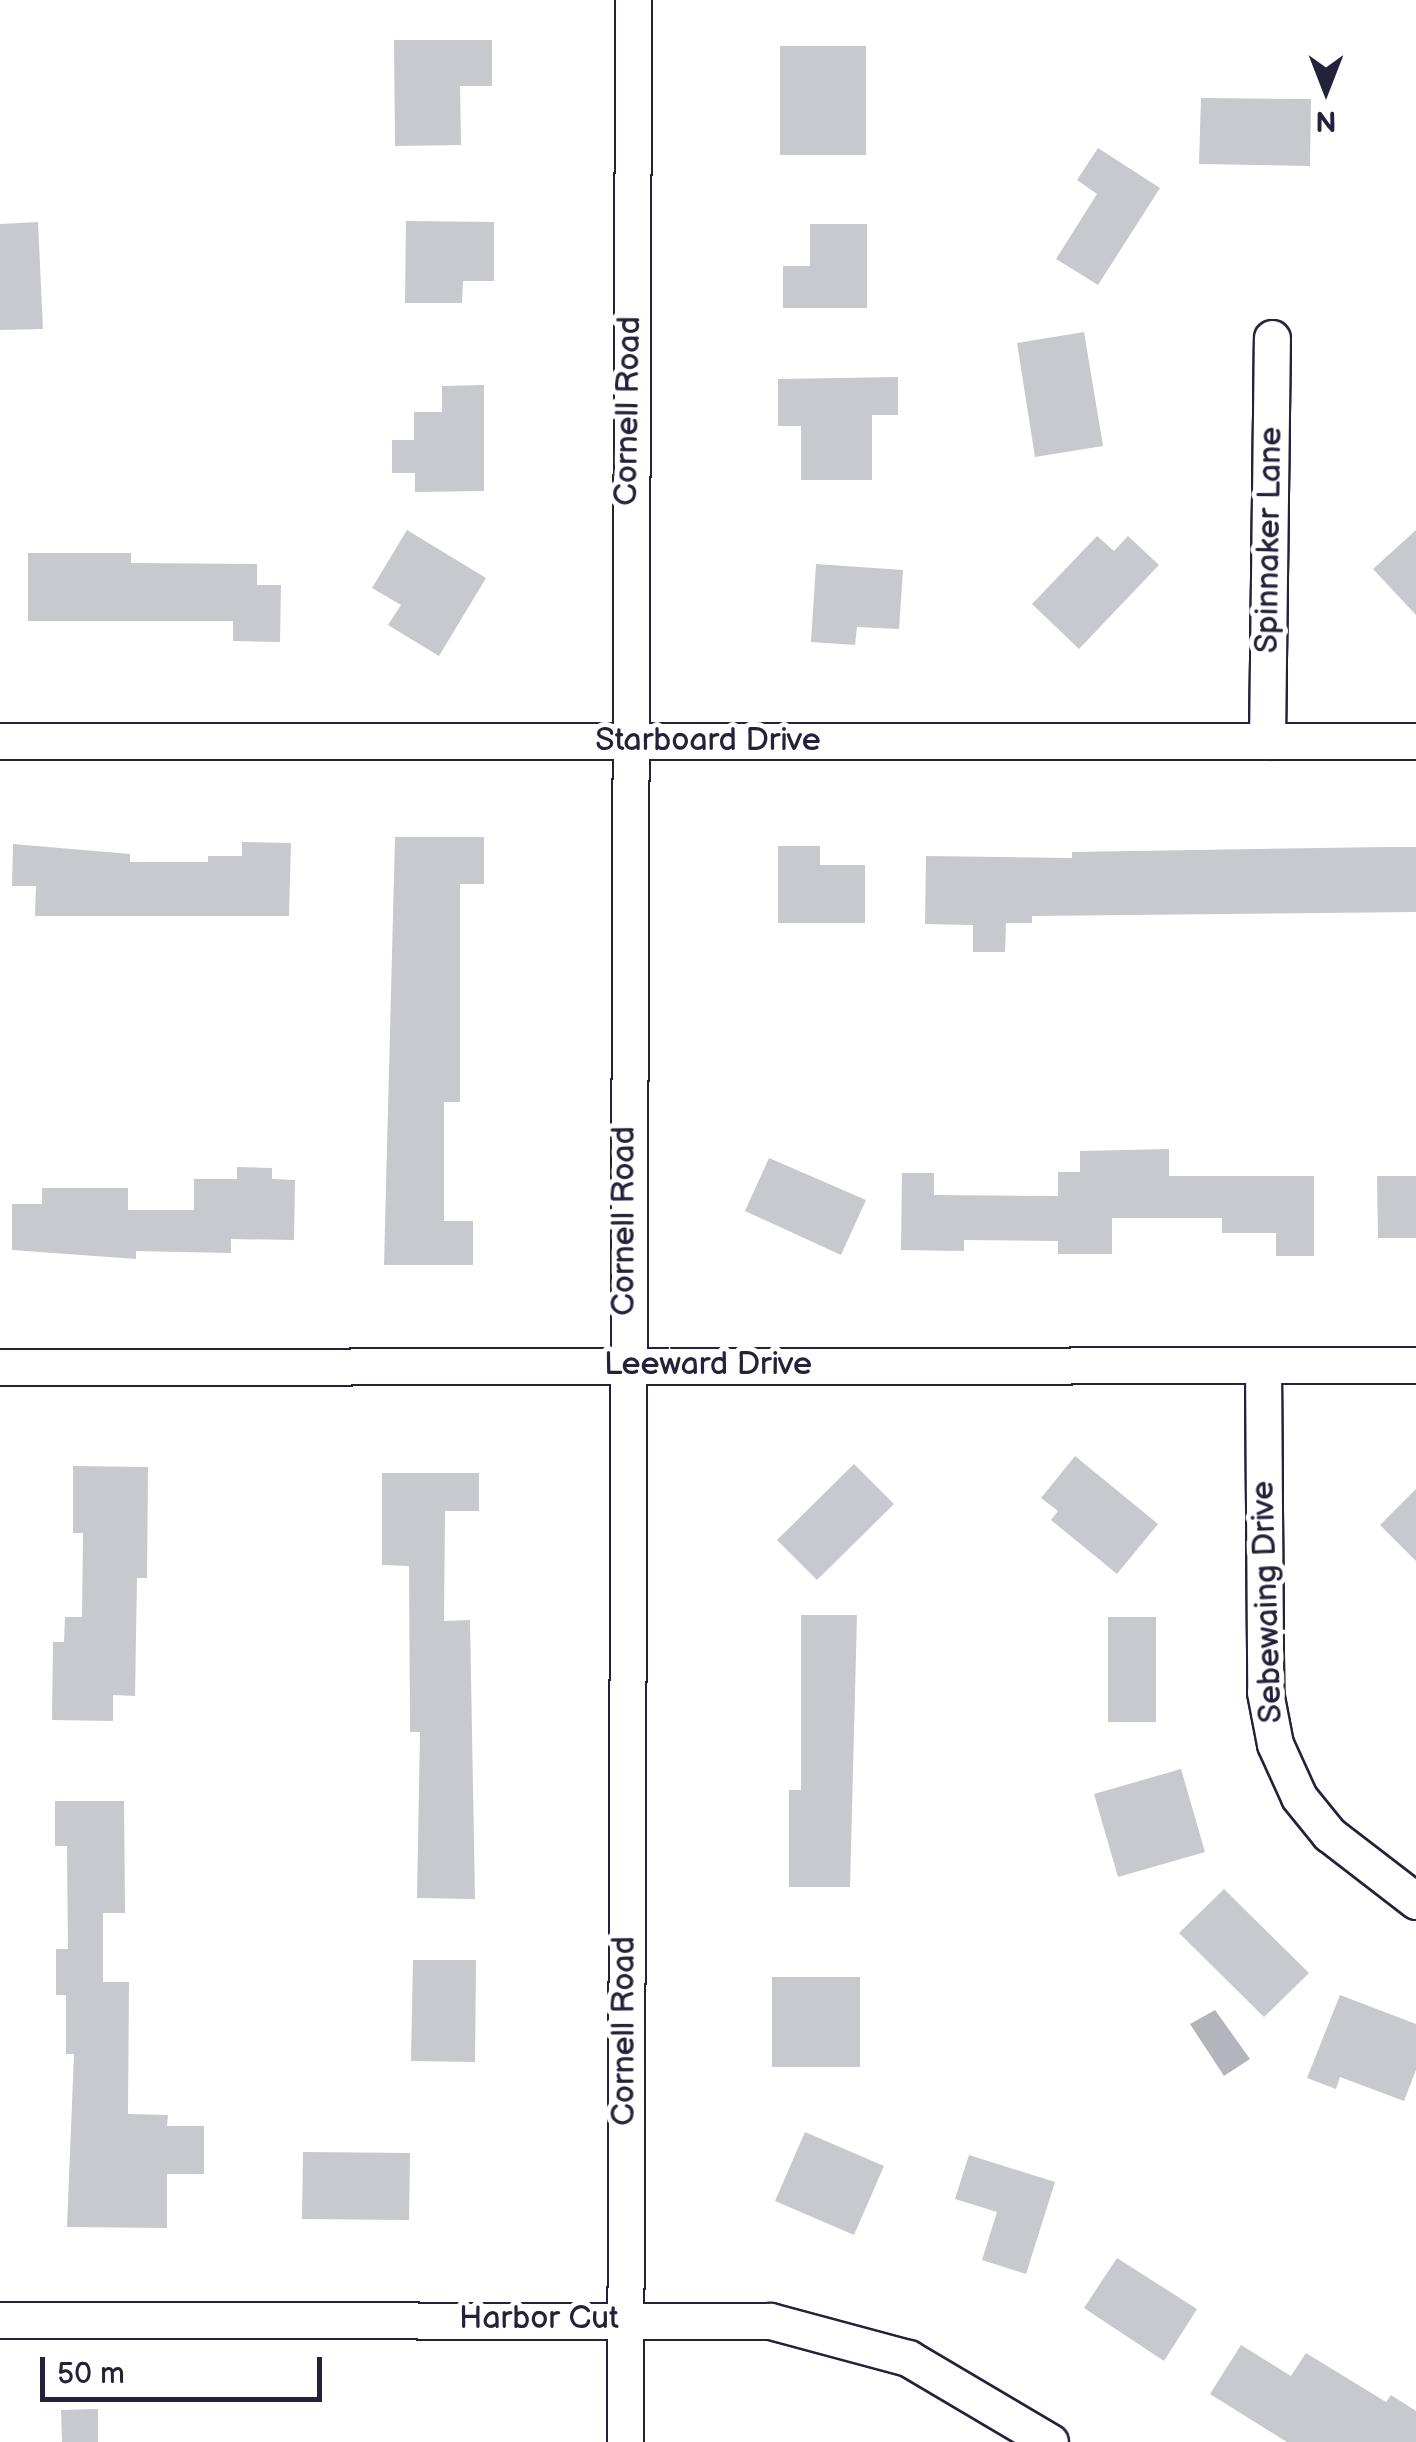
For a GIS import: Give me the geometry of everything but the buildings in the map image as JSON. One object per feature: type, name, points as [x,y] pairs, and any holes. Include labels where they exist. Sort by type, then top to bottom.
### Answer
[{"type":"street","name":"Cornell Road","points":[[625,2442],[626,741],[633,0]]},
{"type":"street","name":"Spinnaker Lane","points":[[1267,742],[1272,338]]},
{"type":"street","name":"Starboard Drive","points":[[0,742],[1416,741]]},
{"type":"street","name":"Sebewaing Drive","points":[[1263,1364],[1266,1692],[1275,1744],[1321,1825],[1416,1901]]},
{"type":"street","name":"Leeward Drive","points":[[0,1367],[1416,1365]]},
{"type":"street","name":"Harbor Cut","points":[[0,2320],[770,2321],[846,2337],[936,2370],[1050,2442]]},
{"type":"shaded area","points":[[1215,2010],[1250,2059],[1224,2076],[1190,2024]]}]
